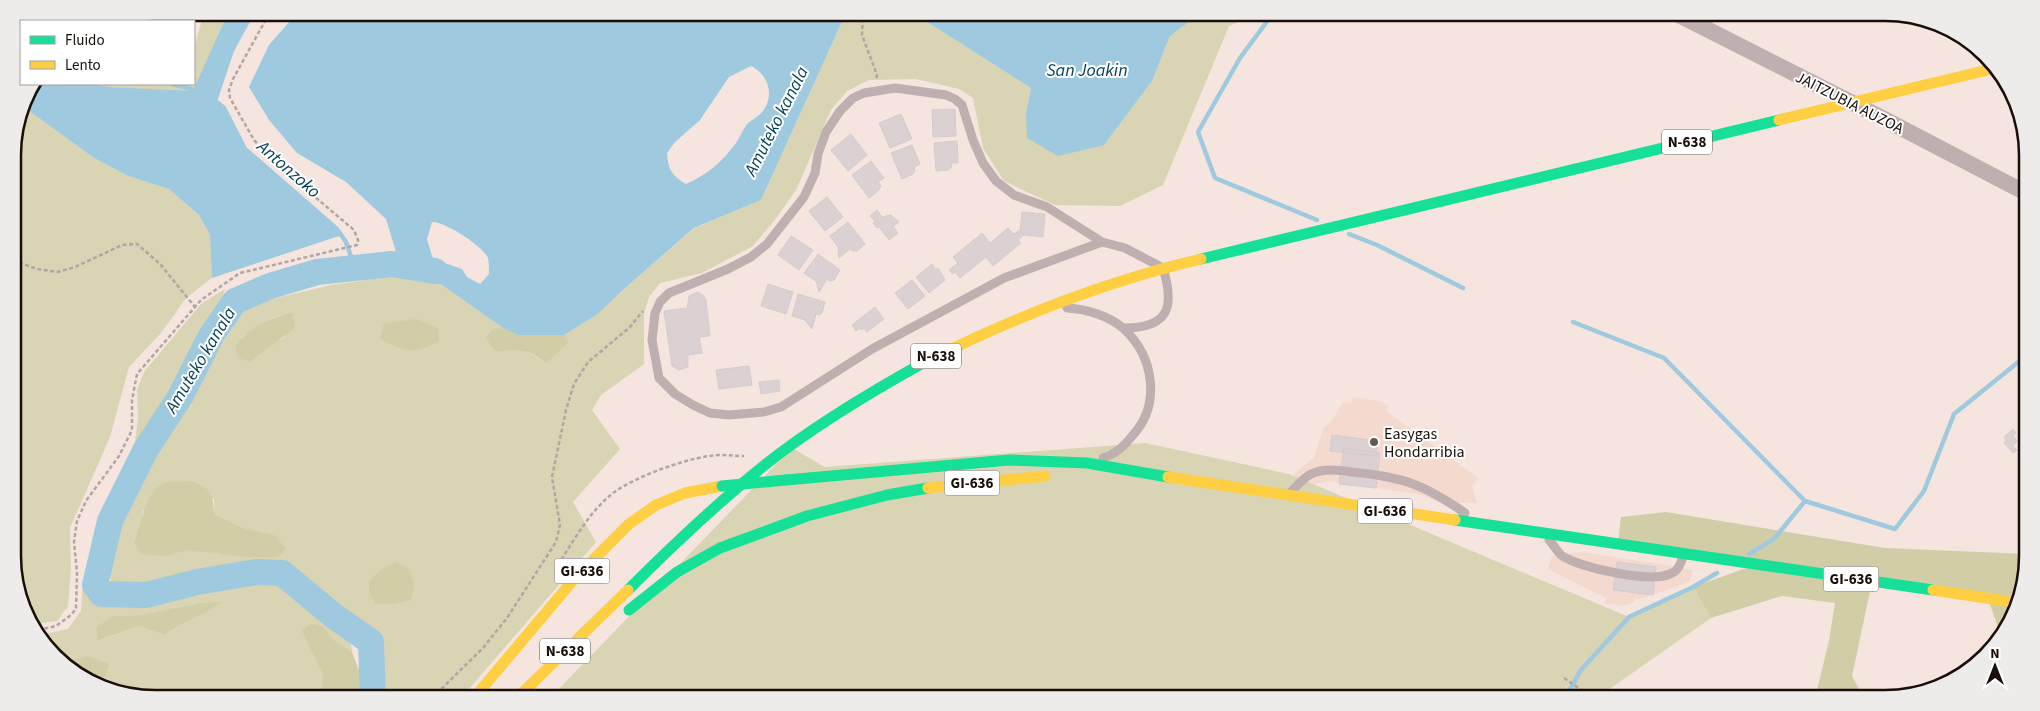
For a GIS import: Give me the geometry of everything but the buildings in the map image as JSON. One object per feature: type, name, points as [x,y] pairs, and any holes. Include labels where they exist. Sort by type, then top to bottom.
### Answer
[{"type":"main road","name":"N-638","points":[[524,690],[695,524],[789,446],[879,386],[974,336],[1042,307],[1111,283],[1164,268],[1988,70]]},
{"type":"main road","name":"GI-636","points":[[481,690],[575,578],[629,524],[656,506],[685,493],[722,486],[1008,460],[1087,463],[1233,488],[2011,602]]},
{"type":"main road","name":"GI-636","points":[[621,617],[677,572],[711,552],[807,516],[887,495],[1032,476],[1061,476]]},
{"type":"main road","name":"GI-636","points":[[1091,476],[1233,488]]},
{"type":"main road","name":"N-638","points":[[558,675],[573,659],[614,603]]},
{"type":"street","name":"JAITZUBIA AUZOA","points":[[1691,21],[2019,189]]},
{"type":"lane","points":[[1102,242],[1004,278],[872,349],[781,407],[764,412],[729,415],[710,413],[681,398],[659,378],[656,368],[652,340],[654,313],[660,302],[670,293],[728,269],[751,257],[767,244],[804,197],[815,174],[818,154],[826,132],[840,111],[853,98],[875,90],[895,88],[946,95],[955,99],[962,105],[973,140],[983,163],[996,181],[1014,195],[1047,207],[1102,242],[1125,248],[1164,268],[1169,286],[1166,312],[1158,321],[1139,328],[1124,328]]},
{"type":"lane","points":[[1042,307],[1075,308],[1113,321],[1124,328],[1145,358],[1152,381],[1150,404],[1140,428],[1121,450],[1087,463]]},
{"type":"lane","points":[[1288,496],[1300,482],[1311,474],[1330,470],[1386,475],[1410,481],[1440,496],[1482,525]]},
{"type":"lane","points":[[1544,534],[1563,557],[1599,569],[1637,576],[1668,575],[1678,569],[1684,554]]},
{"type":"path","points":[[43,629],[56,626],[76,609],[77,572],[74,542],[77,521],[86,501],[119,456],[132,430],[132,400],[137,374],[201,300],[240,273],[356,245],[358,240],[354,230],[275,163],[254,140],[230,98],[229,90],[233,79],[265,22]]},
{"type":"path","points":[[863,22],[862,35],[877,75],[875,90]]},
{"type":"path","points":[[22,264],[58,272],[122,245],[137,244],[160,264],[195,306]]},
{"type":"path","points":[[440,690],[483,648],[507,618],[556,542],[560,525],[552,477],[566,410],[574,384],[588,362],[629,328],[642,312],[649,307]]},
{"type":"path","points":[[1564,678],[1580,689]]},
{"type":"shaded area","points":[[1190,21],[1239,21],[1229,26],[1163,185],[1120,206],[1055,205],[1004,181],[983,148],[973,98],[959,89],[916,79],[869,80],[847,91],[831,110],[796,190],[753,246],[702,273],[660,283],[649,297],[644,314],[644,364],[601,395],[592,410],[620,449],[573,502],[596,542],[468,690],[385,690],[373,635],[286,566],[246,563],[148,586],[112,585],[108,569],[118,534],[137,487],[194,387],[247,305],[331,285],[403,275],[442,285],[503,328],[493,330],[495,351],[528,352],[546,364],[569,342],[564,335],[598,314],[695,228],[761,200],[842,22],[926,22],[1031,88],[1026,113],[1104,145],[1152,81],[1170,36]],"holes":[[[292,312],[285,337],[269,346],[251,362],[242,337],[273,318]],[[214,499],[214,514],[244,528],[275,535],[278,557],[221,554],[134,542],[141,526],[143,511]]]},
{"type":"shaded area","points":[[201,22],[224,22],[194,92],[98,85],[195,85],[195,44]]},
{"type":"shaded area","points":[[29,110],[94,158],[128,176],[169,189],[199,215],[210,235],[212,278],[186,298],[161,333],[129,367],[110,437],[70,528],[71,570],[68,606],[57,621],[40,623],[35,615],[28,599],[21,556],[22,137]]},
{"type":"shaded area","points":[[225,289],[223,296],[158,414],[134,451],[138,418],[137,390],[144,372],[201,304]]},
{"type":"shaded area","points":[[292,312],[295,328],[251,362],[238,358],[235,347],[246,334],[268,321]]},
{"type":"shaded area","points":[[417,319],[438,328],[439,341],[422,348],[409,350],[380,339],[384,323]]},
{"type":"shaded area","points":[[503,328],[519,335],[564,335],[569,342],[546,364],[528,352],[495,351],[486,338],[493,329]]},
{"type":"shaded area","name":"Easygas Hondarribia","points":[[1352,397],[1380,401],[1389,406],[1386,411],[1478,478],[1472,486],[1477,503],[1440,502],[1418,494],[1328,481],[1316,484],[1289,479],[1314,457],[1324,427],[1331,422],[1343,402],[1351,403]]},
{"type":"shaded area","points":[[1145,443],[1289,474],[1629,617],[1693,587],[1711,618],[1609,689],[558,690],[792,448],[825,467]]},
{"type":"shaded area","points":[[191,481],[203,486],[210,493],[214,514],[244,528],[275,535],[286,549],[278,557],[248,557],[187,550],[165,556],[141,554],[134,542],[145,507],[154,491],[167,482]]},
{"type":"shaded area","points":[[1666,512],[1885,548],[2019,554],[2016,582],[2012,599],[1998,627],[1988,599],[1872,582],[1852,676],[1859,689],[1817,689],[1829,641],[1835,603],[1782,596],[1711,618],[1693,587],[1755,565],[1618,544],[1621,517]]},
{"type":"shaded area","points":[[1582,552],[1693,570],[1689,582],[1641,599],[1635,598],[1635,602],[1624,606],[1605,603],[1606,598],[1548,569],[1552,556]]},
{"type":"shaded area","points":[[396,562],[410,570],[414,585],[411,600],[394,604],[376,604],[369,592],[369,582],[380,570]]},
{"type":"shaded area","points":[[267,578],[293,588],[350,636],[352,652],[334,640],[322,626],[303,631],[323,675],[321,690],[155,690],[129,687],[102,679],[105,677],[87,656],[71,660],[54,644],[47,634],[68,629],[81,611],[83,581],[88,582],[100,604],[139,604]],"holes":[[[221,602],[164,635],[139,626],[98,641],[113,616],[141,615]]]},
{"type":"shaded area","points":[[222,602],[164,635],[139,626],[97,641],[97,627],[113,616],[141,615],[203,603]]},
{"type":"shaded area","points":[[310,624],[322,626],[334,640],[352,652],[361,676],[363,690],[321,690],[323,675],[302,631]]},
{"type":"shaded area","points":[[87,656],[109,664],[105,677],[102,679],[71,660]]},
{"type":"water","name":"San Joakin","points":[[1190,21],[1170,36],[1152,81],[1104,145],[1058,156],[1027,138],[1026,113],[1031,88],[926,22]]},
{"type":"water","points":[[224,22],[250,22],[234,51],[217,102],[224,108],[245,149],[342,235],[212,278],[210,235],[199,215],[169,189],[128,176],[94,158],[29,110],[41,85],[98,85],[193,91]]},
{"type":"water","points":[[289,22],[842,22],[761,200],[694,228],[598,314],[564,335],[518,335],[503,328],[442,285],[403,275],[386,219],[346,182],[297,153],[269,120],[249,87],[269,45]],"holes":[[[751,66],[762,74],[768,86],[769,98],[767,105],[761,113],[748,123],[736,143],[720,162],[708,172],[686,184],[677,178],[668,163],[667,153],[675,142],[700,120],[729,77]],[[432,222],[454,230],[485,253],[488,258],[489,274],[480,284],[467,277],[462,269],[433,259],[427,239]]]},
{"type":"waterway","points":[[1267,21],[1240,58],[1198,132],[1215,178],[1317,220]]},
{"type":"waterway","name":"Antonzoko","points":[[177,85],[198,91]]},
{"type":"waterway","name":"Antonzoko","points":[[218,103],[224,108],[245,149],[337,229],[346,242],[355,268]]},
{"type":"waterway","points":[[1349,234],[1377,245],[1463,288]]},
{"type":"waterway","name":"Amuteko kanala","points":[[373,690],[371,642],[334,616],[282,573],[256,572],[197,582],[146,595],[102,594],[95,585],[110,521],[146,449],[180,397],[211,336],[235,301],[270,286],[317,272],[392,264],[435,271]]},
{"type":"waterway","points":[[1573,322],[1664,358],[1805,501]]},
{"type":"waterway","points":[[1749,554],[1774,539],[1805,501],[1895,529],[1924,491],[1954,414],[2019,361]]},
{"type":"waterway","points":[[1570,689],[1581,670],[1629,617],[1693,587],[1717,573]]},
{"type":"traffic: fast","points":[[1201,259],[1779,120]]},
{"type":"traffic: fast","points":[[628,590],[695,525],[766,464],[843,410],[923,363]]},
{"type":"traffic: fast","points":[[786,480],[1009,460],[1087,463],[1168,477]]},
{"type":"traffic: fast","points":[[722,486],[786,480]]},
{"type":"traffic: fast","points":[[629,610],[677,572],[720,548],[807,516],[887,495],[928,488]]},
{"type":"traffic: fast","points":[[1455,520],[1933,590]]},
{"type":"traffic: slow","points":[[1779,120],[1988,70]]},
{"type":"traffic: slow","points":[[923,363],[1024,316],[1094,290],[1201,259]]},
{"type":"traffic: slow","points":[[928,488],[1045,476]]},
{"type":"traffic: slow","points":[[1168,477],[1455,520]]},
{"type":"traffic: slow","points":[[481,690],[575,578],[629,524],[656,505],[685,493],[722,486]]},
{"type":"traffic: slow","points":[[525,690],[628,590]]},
{"type":"traffic: slow","points":[[1933,590],[2011,602]]},
{"type":"place","name":"Easygas Hondarribia","points":[[1374,442]]}]
